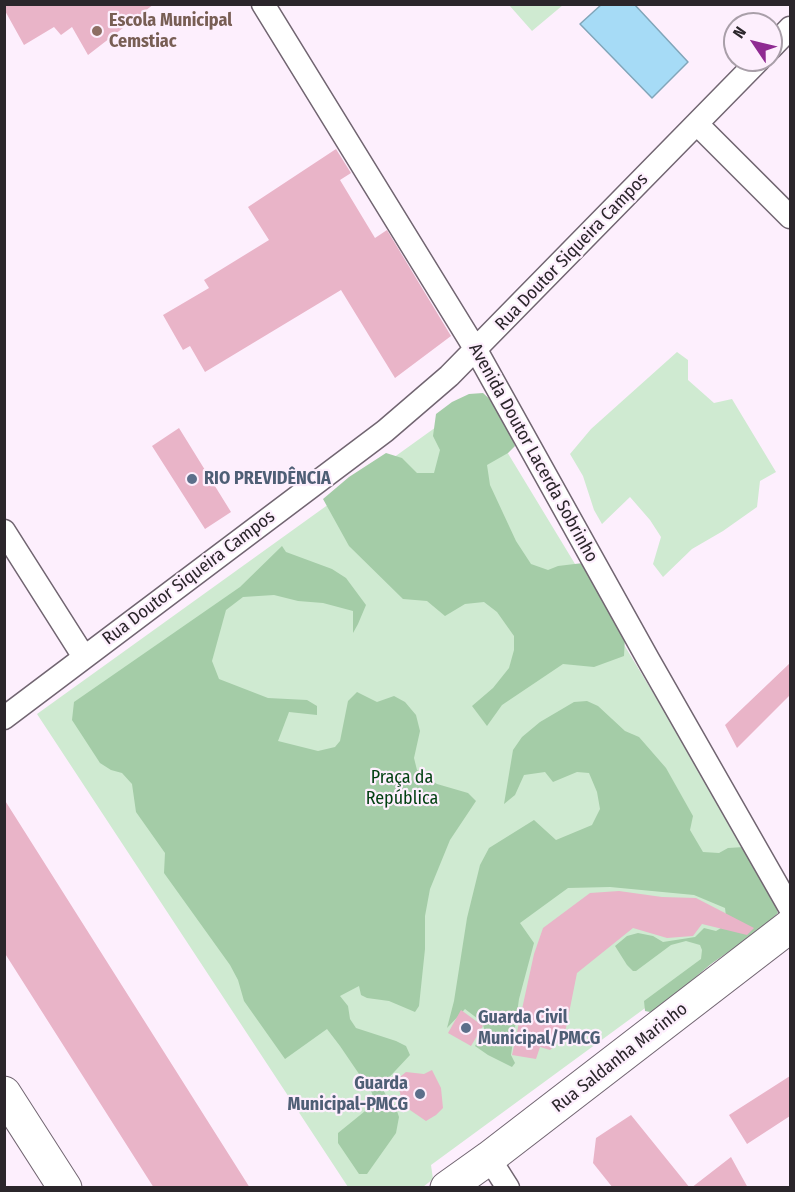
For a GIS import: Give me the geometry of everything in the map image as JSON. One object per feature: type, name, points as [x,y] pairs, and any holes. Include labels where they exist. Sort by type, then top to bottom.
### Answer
[{"type":"main road","name":"Rua Saldanha Marinho","points":[[447,1188],[790,926]]},
{"type":"main road","points":[[4,1093],[65,1188]]},
{"type":"street","name":"Avenida Doutor Lacerda Sobrinho","points":[[263,4],[476,350],[790,908]]},
{"type":"street","name":"Rua Doutor Siqueira Campos","points":[[4,718],[385,431],[476,350],[748,72]]},
{"type":"street","points":[[698,124],[790,216]]},
{"type":"street","points":[[4,531],[84,657]]},
{"type":"street","points":[[489,1158],[508,1188]]},
{"type":"green space","points":[[509,5],[563,5],[532,31]]},
{"type":"green space","points":[[677,352],[688,360],[688,380],[714,403],[732,399],[776,472],[760,481],[757,507],[692,549],[663,577],[653,564],[661,537],[650,520],[630,497],[602,524],[594,510],[583,476],[570,454],[591,429]]},
{"type":"green space","points":[[483,393],[494,403],[510,430],[515,446],[508,453],[487,465],[490,485],[516,541],[531,564],[548,570],[558,566],[583,563],[625,637],[624,656],[594,667],[563,664],[502,705],[487,726],[472,706],[493,688],[509,668],[514,650],[514,636],[497,612],[484,602],[465,604],[445,616],[427,601],[403,599],[349,546],[323,499],[349,477],[386,453],[402,458],[417,473],[434,473],[440,450],[433,436],[436,414],[452,402],[469,394]]},
{"type":"green space","name":"Praça da República","points":[[475,399],[783,907],[431,1165],[433,1179],[423,1187],[348,1187],[37,714]]},
{"type":"green space","points":[[282,546],[286,552],[332,569],[346,578],[366,605],[358,624],[353,633],[353,611],[323,603],[298,601],[274,595],[243,597],[226,610],[212,661],[219,679],[268,698],[307,700],[317,706],[317,715],[289,712],[278,741],[318,751],[335,747],[340,741],[348,701],[357,692],[377,702],[394,696],[405,702],[416,715],[420,731],[414,758],[417,770],[437,784],[468,793],[476,801],[450,840],[430,889],[425,916],[425,949],[419,1006],[415,1012],[389,1001],[367,998],[361,995],[359,986],[340,996],[348,1006],[350,1019],[356,1028],[406,1046],[410,1055],[381,1086],[395,1105],[399,1117],[396,1133],[367,1174],[359,1174],[338,1143],[338,1133],[375,1103],[372,1093],[327,1029],[285,1059],[244,1001],[238,980],[230,965],[164,873],[165,853],[136,812],[132,784],[122,773],[111,770],[100,763],[72,720],[74,702],[240,587]]},
{"type":"green space","points":[[587,701],[598,706],[625,731],[639,737],[666,768],[693,816],[690,830],[703,852],[719,853],[728,848],[744,847],[775,903],[778,913],[761,929],[711,964],[658,1009],[650,1012],[645,1011],[644,1001],[701,959],[700,945],[686,941],[671,945],[636,971],[627,965],[615,946],[627,936],[638,933],[653,936],[663,942],[695,937],[704,928],[716,931],[721,928],[726,916],[725,908],[694,895],[610,887],[568,888],[520,923],[534,943],[519,999],[511,1055],[515,1063],[512,1067],[475,1046],[485,1031],[482,1022],[465,1009],[447,1028],[454,1001],[467,918],[480,865],[489,848],[534,820],[556,840],[592,825],[600,809],[597,792],[589,773],[577,772],[553,782],[545,772],[524,775],[515,795],[504,804],[513,750],[522,737],[540,722],[574,702]]},
{"type":"water","points":[[602,4],[635,5],[688,62],[652,98],[580,24]]},
{"type":"building","name":"Escola Municipal Cemstiac","points":[[4,4],[154,4],[88,55],[72,27],[61,35],[54,27],[24,45],[4,9]]},
{"type":"building","points":[[336,149],[351,173],[340,180],[375,238],[387,230],[451,336],[395,378],[341,290],[205,372],[190,346],[183,350],[163,315],[209,288],[204,280],[269,240],[248,207]]},
{"type":"building","name":"RIO PREVIDÊNCIA","points":[[179,428],[231,512],[205,529],[152,446]]},
{"type":"building","points":[[790,663],[790,695],[737,748],[725,725]]},
{"type":"building","points":[[4,799],[250,1188],[154,1188],[4,952]]},
{"type":"building","points":[[619,891],[662,897],[696,898],[754,928],[747,935],[702,924],[693,936],[667,938],[633,928],[577,973],[566,1028],[559,1041],[550,1050],[540,1047],[536,1059],[512,1055],[534,954],[543,928],[590,893]]},
{"type":"building","name":"Guarda Civil Municipal/PMCG","points":[[461,1010],[483,1026],[471,1046],[448,1033]]},
{"type":"building","name":"Guarda Municipal-PMCG","points":[[432,1070],[441,1088],[443,1108],[426,1121],[407,1108],[395,1086],[406,1072],[424,1074]]},
{"type":"building","points":[[790,1076],[790,1116],[747,1144],[729,1115]]},
{"type":"building","points":[[631,1115],[690,1188],[613,1188],[593,1163],[596,1138]]},
{"type":"building","points":[[731,1157],[748,1188],[691,1188]]},
{"type":"place","name":"Escola Municipal Cemstiac","points":[[97,31]]},
{"type":"place","name":"RIO PREVIDÊNCIA","points":[[192,479]]},
{"type":"place","name":"Guarda Civil Municipal/PMCG","points":[[466,1028]]},
{"type":"place","name":"Guarda Municipal-PMCG","points":[[420,1094]]}]
